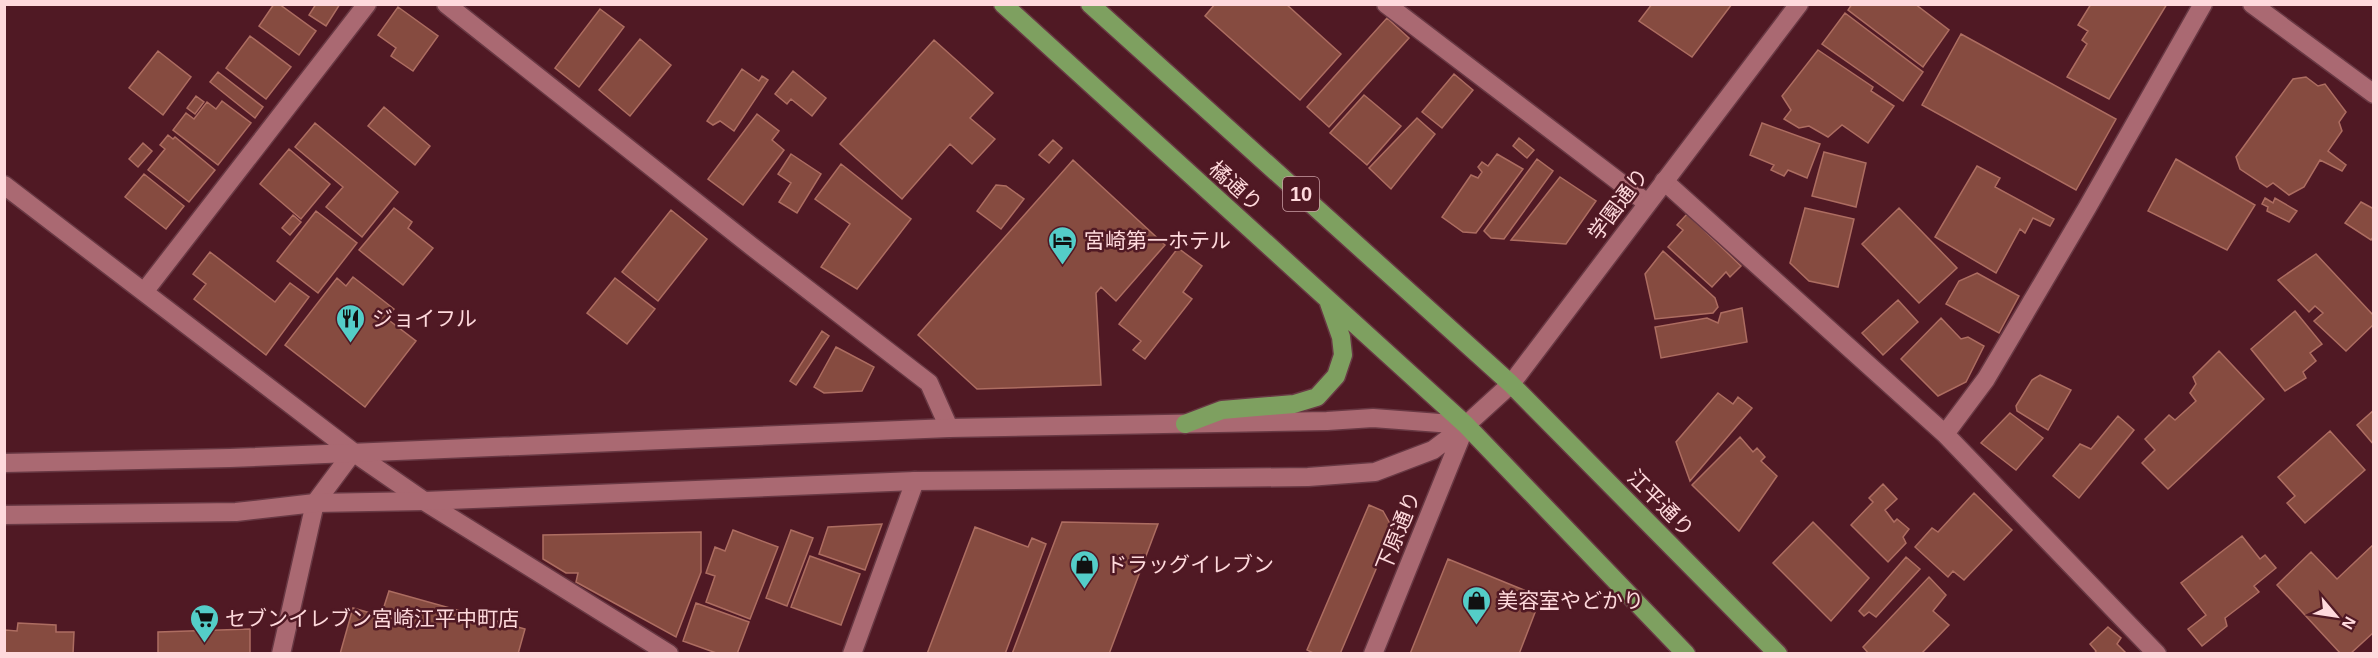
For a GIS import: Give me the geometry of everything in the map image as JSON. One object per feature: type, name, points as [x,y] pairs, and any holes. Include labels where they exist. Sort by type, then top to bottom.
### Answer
[{"type":"highway","name":"橘通り","points":[[1003,4],[1466,425]]},
{"type":"highway","name":"橘通り","points":[[1090,4],[1511,384]]},
{"type":"highway","points":[[1185,424],[1222,410],[1294,404],[1317,397],[1336,376],[1343,356],[1341,337],[1327,299]]},
{"type":"highway","name":"江平通り","points":[[1511,384],[1778,654]]},
{"type":"highway","points":[[1466,425],[1686,654]]},
{"type":"street","points":[[144,292],[367,4]]},
{"type":"street","points":[[446,4],[750,245],[929,383],[949,428]]},
{"type":"street","points":[[1386,4],[1647,203]]},
{"type":"street","name":"学園通り","points":[[4,515],[236,512],[315,503],[424,501],[915,481],[1308,477],[1375,472],[1432,450],[1466,425],[1511,384],[1799,4]]},
{"type":"street","points":[[1945,434],[1986,379],[2088,208],[2203,4]]},
{"type":"street","points":[[2252,4],[2373,94]]},
{"type":"street","points":[[1664,181],[1945,434],[2157,654]]},
{"type":"street","points":[[4,185],[353,452],[424,501],[669,654]]},
{"type":"street","points":[[4,463],[230,458],[949,428],[1327,421],[1373,418],[1466,425]]},
{"type":"street","name":"下原通り","points":[[1373,654],[1466,425]]},
{"type":"street","points":[[281,654],[315,503],[353,452]]},
{"type":"street","points":[[852,654],[915,481]]},
{"type":"building","points":[[274,4],[279,4],[316,31],[299,55],[259,26]]},
{"type":"building","points":[[316,4],[340,4],[326,26],[309,15]]},
{"type":"building","points":[[1215,4],[1286,4],[1341,54],[1300,100],[1205,16]]},
{"type":"building","points":[[1652,4],[1732,4],[1692,57],[1639,21]]},
{"type":"building","points":[[1852,4],[1915,4],[1949,30],[1923,67],[1848,10]]},
{"type":"building","points":[[2091,4],[2167,4],[2109,99],[2067,77],[2087,44],[2082,40],[2088,31],[2078,25]]},
{"type":"building","points":[[398,7],[438,36],[413,71],[391,56],[396,48],[378,35]]},
{"type":"building","points":[[600,9],[624,27],[579,87],[555,68]]},
{"type":"building","points":[[1845,13],[1923,72],[1903,101],[1822,44]]},
{"type":"building","points":[[1387,18],[1409,38],[1329,127],[1307,107]]},
{"type":"building","points":[[1961,34],[2116,119],[2076,190],[1922,105]]},
{"type":"building","points":[[250,36],[291,67],[266,99],[226,68]]},
{"type":"building","points":[[640,39],[671,65],[630,116],[599,90]]},
{"type":"building","points":[[934,40],[993,93],[970,118],[995,139],[972,164],[950,144],[902,199],[840,144]]},
{"type":"building","points":[[1818,50],[1873,87],[1871,91],[1894,106],[1868,143],[1842,125],[1828,137],[1809,126],[1799,128],[1784,119],[1791,110],[1782,96]]},
{"type":"building","points":[[158,51],[191,77],[163,115],[129,88]]},
{"type":"building","points":[[742,69],[759,81],[762,76],[768,80],[734,131],[720,121],[713,125],[707,121]]},
{"type":"building","points":[[793,71],[826,98],[812,116],[791,99],[787,104],[775,94]]},
{"type":"building","points":[[218,72],[263,107],[255,118],[210,82]]},
{"type":"building","points":[[1454,74],[1473,90],[1442,128],[1422,112]]},
{"type":"building","points":[[2306,77],[2318,86],[2325,84],[2346,112],[2339,122],[2342,131],[2328,151],[2346,165],[2342,171],[2320,160],[2304,187],[2289,195],[2273,183],[2267,187],[2240,169],[2236,157],[2293,79]]},
{"type":"building","points":[[1364,95],[1401,126],[1367,165],[1330,133]]},
{"type":"building","points":[[196,96],[204,102],[195,114],[187,108]]},
{"type":"building","points":[[222,101],[251,123],[218,165],[173,130],[186,113],[194,119],[207,102],[216,109]]},
{"type":"building","points":[[384,107],[430,146],[415,165],[368,126]]},
{"type":"building","points":[[757,114],[779,131],[772,140],[784,150],[743,205],[708,179]]},
{"type":"building","points":[[1417,118],[1435,134],[1391,189],[1369,168]]},
{"type":"building","points":[[315,123],[398,192],[362,237],[326,207],[343,187],[295,147]]},
{"type":"building","points":[[1762,123],[1820,144],[1807,178],[1788,170],[1784,176],[1771,170],[1774,165],[1750,155]]},
{"type":"building","points":[[168,135],[173,139],[175,137],[215,170],[189,202],[148,170],[165,149],[160,145]]},
{"type":"building","points":[[1519,138],[1534,150],[1527,158],[1513,146]]},
{"type":"building","points":[[1053,140],[1062,148],[1049,163],[1039,155]]},
{"type":"building","points":[[143,143],[152,151],[138,167],[129,159]]},
{"type":"building","points":[[289,149],[330,184],[301,219],[260,184]]},
{"type":"building","points":[[1824,152],[1866,163],[1856,207],[1812,196]]},
{"type":"building","points":[[791,154],[821,174],[797,213],[779,202],[791,183],[778,174]]},
{"type":"building","points":[[1497,154],[1523,169],[1476,233],[1463,232],[1442,217],[1471,175],[1478,178],[1482,172],[1478,167],[1482,162],[1488,166]]},
{"type":"building","points":[[1537,159],[1553,171],[1504,239],[1491,238],[1484,231]]},
{"type":"building","points":[[2176,159],[2255,205],[2227,250],[2148,211]]},
{"type":"building","name":"宮崎第一ホテル","points":[[1073,160],[1165,245],[1116,301],[1101,287],[1096,293],[1101,385],[977,389],[918,335]]},
{"type":"building","points":[[841,164],[911,219],[857,289],[821,267],[850,224],[815,199]]},
{"type":"building","points":[[1977,166],[2000,178],[1995,187],[2054,219],[2050,226],[2033,218],[2025,233],[2020,229],[1996,273],[1935,237]]},
{"type":"building","points":[[144,174],[184,206],[166,229],[125,197]]},
{"type":"building","points":[[1560,177],[1596,201],[1566,244],[1511,240]]},
{"type":"building","points":[[996,185],[1006,186],[1024,199],[1001,229],[977,211]]},
{"type":"building","points":[[2265,198],[2273,203],[2275,198],[2297,211],[2289,222],[2267,211],[2268,207],[2262,204]]},
{"type":"building","points":[[2361,202],[2374,209],[2374,236],[2371,240],[2345,223]]},
{"type":"building","points":[[394,208],[412,222],[408,228],[433,248],[403,285],[359,250]]},
{"type":"building","points":[[1805,208],[1854,219],[1838,287],[1809,281],[1790,263]]},
{"type":"building","points":[[1899,208],[1957,268],[1919,303],[1862,244]]},
{"type":"building","points":[[671,210],[707,239],[658,301],[622,272]]},
{"type":"building","points":[[316,211],[357,243],[318,293],[277,261]]},
{"type":"building","points":[[1687,214],[1741,266],[1730,277],[1726,272],[1712,287],[1668,247],[1683,230],[1677,225]]},
{"type":"building","points":[[293,215],[301,222],[290,235],[282,228]]},
{"type":"building","points":[[1178,248],[1202,266],[1183,292],[1192,299],[1145,359],[1133,350],[1141,341],[1119,324]]},
{"type":"building","points":[[1663,251],[1715,298],[1718,307],[1713,313],[1655,319],[1645,274]]},
{"type":"building","points":[[210,252],[275,302],[290,283],[309,297],[266,355],[194,299],[206,284],[193,274]]},
{"type":"building","points":[[2316,254],[2374,316],[2374,324],[2346,351],[2314,321],[2323,313],[2315,306],[2309,312],[2278,280]]},
{"type":"building","points":[[1977,273],[2019,296],[1999,333],[1946,304],[1959,281]]},
{"type":"building","name":"ジョイフル","points":[[353,277],[394,309],[386,318],[416,341],[365,407],[285,345],[337,278],[346,286]]},
{"type":"building","points":[[615,278],[655,309],[627,344],[587,313]]},
{"type":"building","points":[[1898,300],[1918,322],[1883,355],[1862,333]]},
{"type":"building","points":[[1742,308],[1747,342],[1661,358],[1655,327],[1707,318],[1718,323],[1721,313]]},
{"type":"building","points":[[2295,311],[2322,344],[2310,353],[2316,361],[2303,372],[2306,378],[2285,391],[2251,349]]},
{"type":"building","points":[[1941,318],[1961,339],[1968,337],[1984,346],[1966,382],[1938,396],[1901,359]]},
{"type":"building","points":[[822,331],[829,336],[796,385],[790,381]]},
{"type":"building","points":[[836,347],[874,367],[862,391],[824,393],[814,387]]},
{"type":"building","points":[[2219,351],[2264,399],[2168,489],[2142,463],[2155,450],[2145,439],[2169,415],[2175,420],[2196,401],[2190,393],[2196,384],[2193,377]]},
{"type":"building","points":[[2040,375],[2071,390],[2048,430],[2017,411],[2016,406],[2032,380]]},
{"type":"building","points":[[1718,393],[1733,404],[1738,397],[1752,408],[1690,481],[1676,442]]},
{"type":"building","points":[[2374,410],[2374,445],[2357,425]]},
{"type":"building","points":[[2010,413],[2043,438],[2016,470],[1981,443]]},
{"type":"building","points":[[2118,416],[2134,430],[2079,498],[2053,476],[2080,444],[2091,449]]},
{"type":"building","points":[[2330,431],[2365,470],[2305,523],[2287,503],[2295,496],[2278,477]]},
{"type":"building","points":[[1740,437],[1753,452],[1757,448],[1765,457],[1761,461],[1777,476],[1739,531],[1692,485]]},
{"type":"building","points":[[1883,484],[1897,499],[1885,510],[1894,522],[1897,519],[1909,529],[1903,537],[1906,543],[1888,562],[1851,525],[1873,502],[1869,498]]},
{"type":"building","points":[[1974,493],[2012,530],[1964,580],[1953,571],[1948,577],[1915,547],[1932,528],[1938,532]]},
{"type":"building","points":[[1369,505],[1383,511],[1393,529],[1340,654],[1315,654],[1307,650]]},
{"type":"building","name":"ドラッグイレブン","points":[[1062,522],[1158,524],[1109,654],[1012,654]]},
{"type":"building","points":[[1813,522],[1869,578],[1831,621],[1773,563]]},
{"type":"building","points":[[882,524],[865,570],[819,554],[828,527]]},
{"type":"building","points":[[975,527],[1028,547],[1032,538],[1046,544],[1005,654],[927,654]]},
{"type":"building","points":[[733,530],[778,547],[750,619],[706,602],[715,576],[706,573],[715,547],[725,551]]},
{"type":"building","points":[[791,530],[813,538],[787,606],[766,598]]},
{"type":"building","points":[[701,532],[701,572],[676,637],[576,582],[578,573],[566,573],[543,559],[543,535]]},
{"type":"building","points":[[2242,536],[2260,559],[2265,555],[2276,568],[2254,586],[2259,592],[2225,618],[2227,626],[2202,646],[2188,629],[2206,615],[2181,583]]},
{"type":"building","points":[[2374,544],[2374,632],[2350,654],[2341,654],[2277,585],[2311,552],[2337,579]]},
{"type":"building","points":[[810,556],[860,574],[841,625],[791,607]]},
{"type":"building","points":[[1906,557],[1920,569],[1876,617],[1869,612],[1864,616],[1859,611]]},
{"type":"building","name":"美容室やどかり","points":[[1448,559],[1541,597],[1519,654],[1410,654]]},
{"type":"building","points":[[1929,577],[1946,595],[1933,611],[1949,625],[1921,654],[1869,654],[1863,647]]},
{"type":"building","points":[[389,591],[525,629],[518,654],[340,654],[353,608],[381,616]]},
{"type":"building","points":[[696,603],[749,622],[737,654],[719,654],[683,641]]},
{"type":"building","points":[[18,623],[56,625],[56,632],[74,632],[73,654],[5,654],[5,630],[17,631]]},
{"type":"building","points":[[2108,627],[2121,638],[2117,644],[2127,654],[2094,654],[2096,651],[2090,644]]},
{"type":"building","name":"セブンイレブン宮崎江平中町店","points":[[250,629],[250,654],[158,654],[158,632]]},
{"type":"place","name":"宮崎第一ホテル","points":[[1063,266]]},
{"type":"place","name":"ジョイフル","points":[[351,344]]},
{"type":"place","name":"ドラッグイレブン","points":[[1085,590]]},
{"type":"place","name":"美容室やどかり","points":[[1476,626]]},
{"type":"place","name":"セブンイレブン宮崎江平中町店","points":[[204,644]]}]
